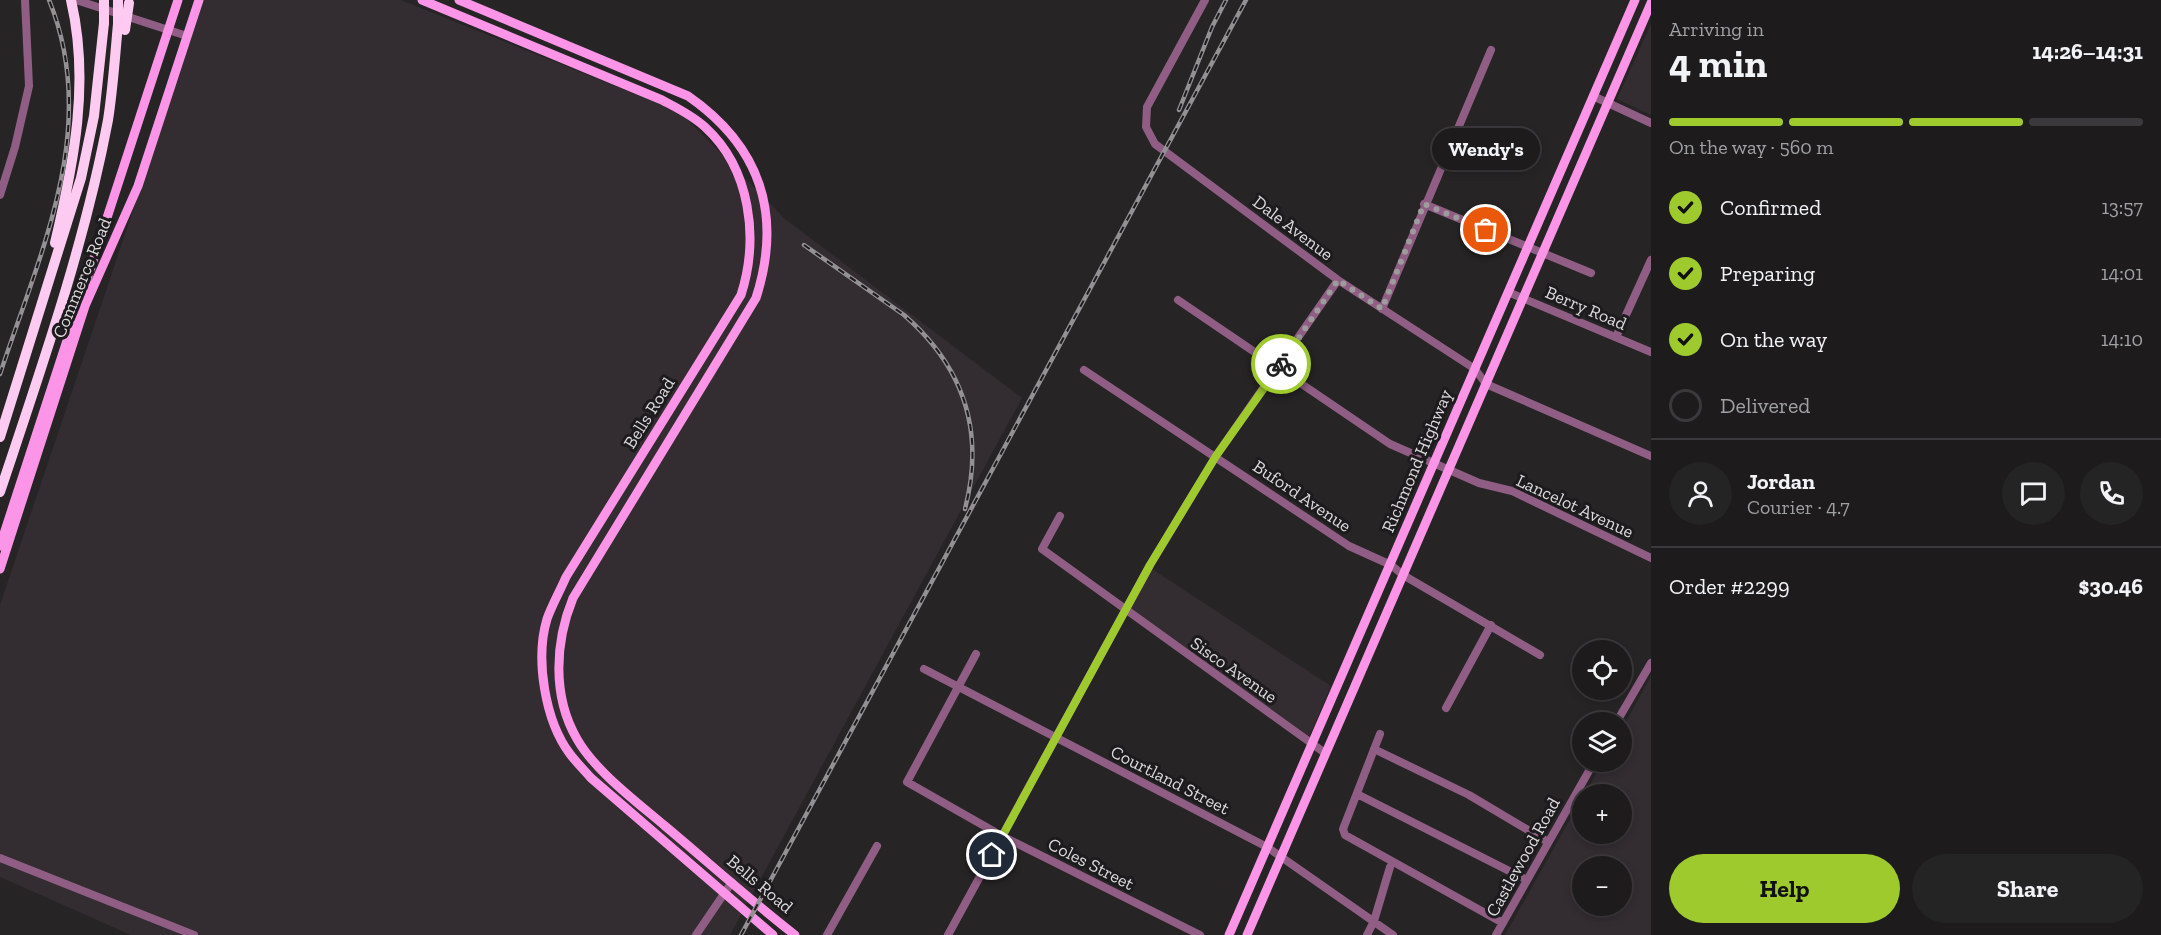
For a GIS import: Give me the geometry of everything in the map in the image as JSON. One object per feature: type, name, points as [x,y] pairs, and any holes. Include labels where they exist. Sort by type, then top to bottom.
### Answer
[{"type":"highway","points":[[33,335],[66,193],[78,123],[81,69],[74,0]]},
{"type":"highway","points":[[0,437],[81,178],[93,116],[104,23],[104,0]]},
{"type":"highway","points":[[0,492],[69,284],[94,189],[108,117],[125,1]]},
{"type":"main road","name":"Commerce Road","points":[[0,546],[178,0]]},
{"type":"main road","name":"Commerce Road","points":[[0,569],[82,313],[138,186],[199,0]]},
{"type":"main road","name":"Bells Road","points":[[422,0],[662,100],[699,122],[719,142],[744,192],[750,224],[749,269],[741,295],[566,577],[547,621],[543,652],[545,682],[557,730],[569,753],[591,778],[773,935]]},
{"type":"main road","name":"Bells Road","points":[[459,0],[688,96],[713,113],[736,139],[754,168],[766,227],[763,274],[756,298],[573,598],[563,623],[559,683],[565,710],[577,740],[611,779],[795,935]]},
{"type":"main road","name":"Richmond Highway","points":[[1229,935],[1635,0]]},
{"type":"main road","name":"Richmond Highway","points":[[1247,935],[1651,3]]},
{"type":"main road","points":[[602,74],[606,61]]},
{"type":"main road","points":[[709,346],[722,353]]},
{"type":"main road","points":[[608,511],[620,520]]},
{"type":"main road","points":[[634,815],[643,807]]},
{"type":"street","points":[[0,195],[15,147],[29,86],[25,0]]},
{"type":"street","points":[[74,0],[187,36]]},
{"type":"street","name":"Dale Avenue","points":[[1205,0],[1147,106],[1146,128],[1155,144],[1338,280],[1475,369],[1486,384]]},
{"type":"street","points":[[1382,309],[1424,204],[1491,50]]},
{"type":"street","points":[[1593,96],[1651,123]]},
{"type":"street","points":[[1424,204],[1591,273]]},
{"type":"street","points":[[1616,337],[1651,260]]},
{"type":"street","points":[[951,934],[1150,565],[1216,456],[1338,280]]},
{"type":"street","name":"Berry Road","points":[[1508,292],[1651,352]]},
{"type":"street","name":"Lancelot Avenue","points":[[1178,300],[1390,444],[1479,483],[1512,491],[1651,558]]},
{"type":"street","name":"Buford Avenue","points":[[1084,370],[1349,546],[1390,565],[1402,575],[1491,624],[1540,655]]},
{"type":"street","points":[[1486,384],[1651,456]]},
{"type":"street","name":"Sisco Avenue","points":[[1060,516],[1042,549],[1325,753]]},
{"type":"street","points":[[1446,708],[1491,624]]},
{"type":"street","points":[[957,686],[976,654]]},
{"type":"street","points":[[1623,712],[1651,663]]},
{"type":"street","name":"Courtland Street","points":[[924,669],[1268,847],[1393,935]]},
{"type":"street","name":"Coles Street","points":[[957,686],[908,782],[1002,836],[1200,935]]},
{"type":"street","points":[[1380,734],[1343,829],[1345,835],[1503,923]]},
{"type":"street","points":[[1374,748],[1469,795],[1548,842]]},
{"type":"street","name":"Castlewood Road","points":[[1496,935],[1588,772]]},
{"type":"street","points":[[1357,794],[1527,880]]},
{"type":"street","points":[[827,935],[877,846]]},
{"type":"street","points":[[0,858],[194,935]]},
{"type":"street","points":[[1367,935],[1374,921],[1390,867]]},
{"type":"street","points":[[696,935],[732,882]]},
{"type":"shaded area","points":[[204,0],[401,0],[680,112],[785,219],[1022,398],[730,935],[131,935],[0,877],[0,605]]},
{"type":"shaded area","points":[[1651,24],[1651,115],[1617,99]]},
{"type":"shaded area","points":[[1152,569],[1331,686],[1309,737],[1130,609]]},
{"type":"shaded area","points":[[1651,676],[1651,935],[1505,935],[1572,816],[1572,844],[1632,844],[1632,784],[1590,784],[1597,772],[1632,772],[1631,712]]},
{"type":"railway","points":[[0,374],[47,236],[59,189],[67,142],[69,95],[63,48],[49,0]]},
{"type":"railway","points":[[1179,110],[1212,27],[1226,0]]},
{"type":"railway","points":[[741,935],[1246,0]]},
{"type":"railway","points":[[804,245],[904,315],[925,335],[942,357],[965,403],[971,428],[971,481],[965,509]]},
{"type":"way so far","points":[[1281,364],[1338,280],[1382,309],[1424,204],[1486,230]]},
{"type":"place","name":"Wendy's","points":[[1486,230]]},
{"type":"route","points":[[992,855],[1150,565],[1216,456],[1281,364]]}]
